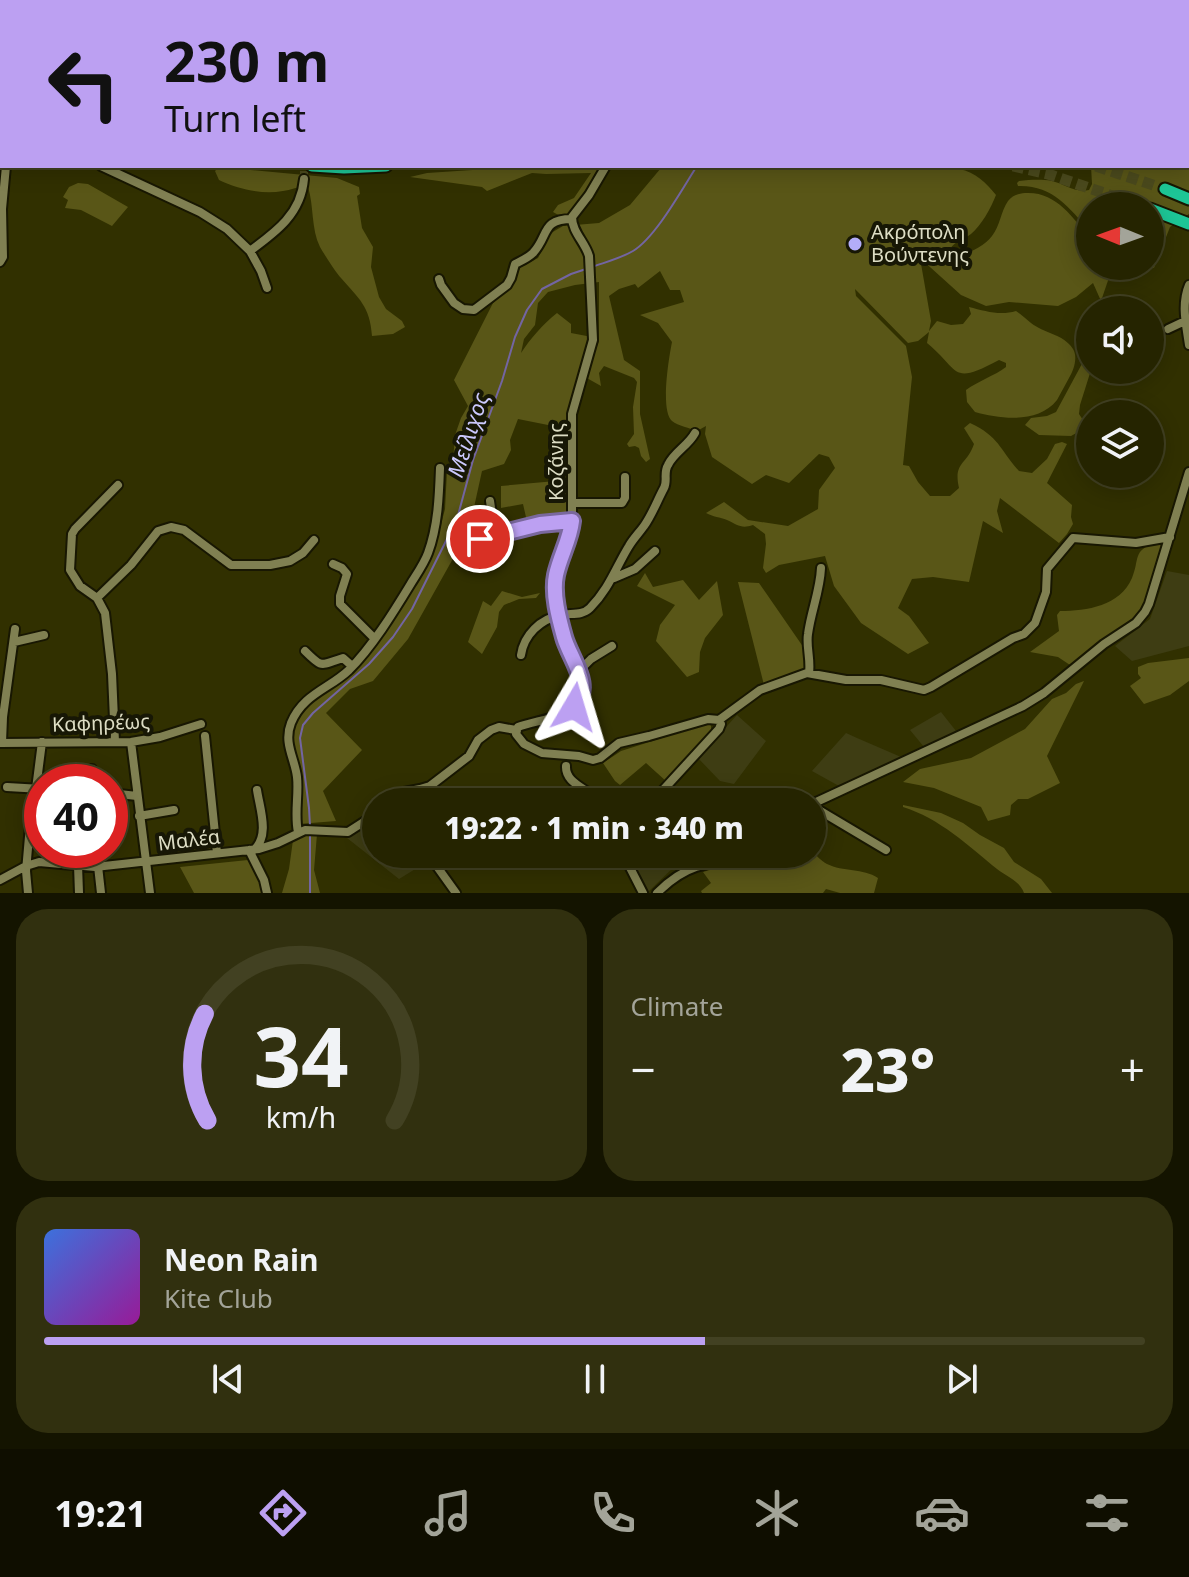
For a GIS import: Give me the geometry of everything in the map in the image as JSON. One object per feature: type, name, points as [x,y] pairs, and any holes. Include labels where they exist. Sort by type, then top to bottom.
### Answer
[{"type":"highway","points":[[1165,189],[1186,198]]},
{"type":"highway","points":[[1164,214],[1189,224]]},
{"type":"street","points":[[0,262],[3,257],[6,168]]},
{"type":"street","points":[[105,168],[210,218],[235,235],[250,251],[267,288]]},
{"type":"street","points":[[439,279],[456,305],[465,310],[477,310],[507,285],[515,264],[533,253],[548,226],[559,220],[572,219],[605,168]]},
{"type":"street","points":[[250,251],[277,230],[296,209],[304,179]]},
{"type":"street","name":"Κοζάνης","points":[[572,219],[574,229],[588,252],[593,340],[572,414],[572,521],[555,582],[565,642],[579,671]]},
{"type":"street","points":[[1189,285],[1185,304],[1189,345]]},
{"type":"street","points":[[1168,329],[1185,321]]},
{"type":"street","points":[[521,655],[524,642],[531,632],[559,615],[584,612],[613,578],[626,550],[666,486],[668,464],[695,433]]},
{"type":"street","points":[[306,830],[296,816],[296,773],[288,739],[290,724],[305,702],[352,666],[395,610],[428,553],[439,506],[440,468]]},
{"type":"street","points":[[826,799],[1042,695],[1104,644],[1136,623],[1149,604],[1189,472]]},
{"type":"street","points":[[572,503],[622,503],[625,498],[625,477]]},
{"type":"street","points":[[115,742],[105,613],[97,598],[80,586],[70,570],[72,534],[118,485]]},
{"type":"street","points":[[490,501],[495,535]]},
{"type":"street","points":[[475,565],[474,545],[480,539],[546,523],[572,521]]},
{"type":"street","points":[[97,598],[131,565],[155,534],[165,528],[184,530],[231,565],[270,565],[290,561],[303,553],[314,540]]},
{"type":"street","points":[[516,730],[522,742],[540,752],[593,760],[619,743],[708,719],[719,720],[760,690],[809,673],[846,680],[881,680],[924,690],[1030,629],[1046,592],[1047,569],[1073,538],[1136,543],[1170,537]]},
{"type":"street","points":[[613,578],[635,569],[655,551]]},
{"type":"street","points":[[333,564],[347,574],[340,604],[374,638]]},
{"type":"street","points":[[809,673],[811,659],[807,639],[821,568]]},
{"type":"street","points":[[1,742],[15,629]]},
{"type":"street","points":[[14,642],[44,635]]},
{"type":"street","points":[[516,730],[576,706],[581,694],[579,671],[612,646]]},
{"type":"street","points":[[305,651],[319,664],[343,658],[352,666]]},
{"type":"street","points":[[665,788],[719,729],[719,720]]},
{"type":"street","name":"Καφηρέως","points":[[1,742],[131,742],[168,735],[201,724]]},
{"type":"street","points":[[425,788],[469,756],[478,740],[491,730],[499,727],[516,730]]},
{"type":"street","points":[[205,736],[217,853]]},
{"type":"street","points":[[41,764],[42,742]]},
{"type":"street","points":[[131,742],[150,893]]},
{"type":"street","points":[[566,766],[566,775],[583,788]]},
{"type":"street","points":[[7,787],[24,788]]},
{"type":"street","points":[[257,790],[263,833],[261,843],[251,850],[267,893]]},
{"type":"street","points":[[128,795],[137,796]]},
{"type":"street","points":[[139,816],[174,810]]},
{"type":"street","points":[[826,814],[886,850]]},
{"type":"street","name":"Μαλέα","points":[[128,863],[251,850],[274,845],[306,830],[348,832],[362,823]]},
{"type":"street","name":"Μαλέα","points":[[0,880],[24,867]]},
{"type":"street","points":[[26,868],[28,893]]},
{"type":"street","points":[[79,893],[81,868]]},
{"type":"street","points":[[98,868],[101,893]]},
{"type":"street","points":[[438,868],[456,893]]},
{"type":"street","points":[[630,868],[643,893]]},
{"type":"street","points":[[657,893],[684,872],[697,868]]},
{"type":"shaded area","points":[[230,168],[337,178],[359,187],[360,194],[357,196],[362,228],[373,247],[371,267],[379,297],[386,309],[405,327],[393,334],[372,336],[369,317],[362,304],[320,247],[308,187],[275,192],[250,190],[219,180],[215,171]]},
{"type":"shaded area","points":[[501,168],[603,168],[569,216],[562,217],[553,212],[558,205],[574,198],[591,173],[532,173],[487,191],[482,187],[410,177]]},
{"type":"shaded area","points":[[661,168],[965,170],[980,179],[996,195],[978,226],[950,249],[953,255],[960,257],[989,240],[1008,201],[1014,196],[1036,193],[1054,201],[1076,221],[1076,280],[1108,280],[1103,296],[1099,296],[1093,283],[1058,306],[1009,302],[986,306],[961,295],[920,258],[931,321],[929,331],[937,321],[963,324],[971,314],[969,307],[998,313],[1016,311],[1036,326],[1064,340],[1073,349],[1075,360],[1071,375],[1057,400],[1040,413],[1007,418],[975,412],[967,402],[966,390],[1006,367],[1006,363],[999,360],[972,372],[957,372],[927,343],[929,332],[918,341],[908,343],[855,289],[856,296],[906,346],[912,377],[903,465],[909,466],[930,496],[950,496],[959,488],[959,468],[974,444],[964,428],[970,423],[993,439],[1019,471],[1032,473],[1047,459],[1055,444],[1067,444],[1047,483],[1072,505],[1073,524],[1059,543],[1000,498],[997,511],[1003,533],[983,521],[969,582],[933,577],[912,579],[898,608],[909,616],[929,643],[908,654],[861,623],[834,586],[825,556],[779,565],[766,573],[763,568],[765,534],[753,525],[740,526],[706,513],[724,502],[748,520],[788,526],[818,509],[819,490],[835,468],[829,457],[819,454],[789,483],[766,475],[752,484],[712,457],[705,434],[706,426],[697,431],[672,421],[668,415],[666,396],[672,342],[658,323],[640,315],[684,302],[680,290],[670,290],[660,271],[638,288],[635,284],[609,296],[624,360],[640,371],[640,414],[650,459],[646,462],[639,448],[627,444],[634,434],[633,407],[637,382],[604,366],[599,373],[601,386],[585,377],[599,341],[599,282],[548,292],[538,303],[535,325],[524,339],[521,353],[557,313],[571,324],[571,333],[592,337],[572,400],[568,429],[518,419],[510,440],[511,450],[504,464],[482,471],[469,530],[408,639],[373,681],[350,689],[326,713],[362,750],[323,791],[336,821],[299,824],[291,741],[293,726],[309,704],[350,673],[428,565],[445,509],[447,471],[453,462],[455,435],[468,406],[454,380],[493,303],[505,292],[521,267],[538,258],[551,233],[563,226],[599,223],[630,205]]},
{"type":"shaded area","points":[[1091,168],[1189,168],[1189,214],[1170,227],[1164,242],[1164,192],[1076,192],[1076,216],[1050,193],[1018,186],[1017,183],[1043,180],[1089,190],[1092,184]]},
{"type":"shaded area","points":[[78,183],[88,184],[128,207],[112,226],[81,210],[65,208],[68,200],[63,197],[69,187]]},
{"type":"shaded area","points":[[1076,375],[1076,384],[1087,384],[1082,400],[1076,400],[1076,433],[1071,436],[1039,435],[1025,425],[1031,418],[1056,412]]},
{"type":"shaded area","points":[[567,480],[569,517],[528,526],[523,504],[501,508],[501,486]]},
{"type":"shaded area","points":[[1155,543],[1163,546],[1140,612],[1078,662],[1070,665],[1058,657],[1030,652],[1059,631],[1057,615],[1060,611],[1091,608],[1119,595],[1132,578],[1140,553]]},
{"type":"shaded area","points":[[1167,571],[1189,575],[1189,646],[1132,661],[1115,646],[1150,619]]},
{"type":"shaded area","points":[[645,573],[653,587],[683,580],[699,600],[717,581],[723,615],[705,638],[700,652],[699,672],[687,677],[656,641],[660,625],[675,605],[637,586]]},
{"type":"shaded area","points":[[738,582],[759,583],[806,651],[808,671],[764,685]]},
{"type":"shaded area","points":[[502,591],[522,597],[540,593],[536,598],[519,599],[504,605],[499,612],[497,627],[482,654],[468,642],[483,601],[491,606]]},
{"type":"shaded area","points":[[1189,658],[1189,681],[1170,695],[1144,704],[1130,686],[1141,678],[1138,667]]},
{"type":"shaded area","points":[[1084,681],[1047,756],[1060,783],[1028,799],[1018,799],[1011,805],[1010,815],[988,821],[981,807],[934,788],[903,782],[920,769],[971,758],[1025,729],[1052,699]]},
{"type":"shaded area","points":[[941,712],[956,731],[924,747],[910,730]]},
{"type":"shaded area","points":[[737,715],[766,741],[734,784],[720,781],[698,758]]},
{"type":"shaded area","points":[[709,723],[711,733],[667,782],[646,763],[620,785],[603,763],[621,751]]},
{"type":"shaded area","points":[[846,733],[901,757],[839,786],[812,771]]},
{"type":"shaded area","points":[[903,805],[941,813],[963,823],[1004,848],[1014,862],[1041,879],[1052,893],[1024,893],[1016,882],[953,834]]},
{"type":"shaded area","points":[[362,827],[362,850],[347,838]]},
{"type":"shaded area","points":[[305,834],[317,834],[314,870],[320,893],[282,893],[293,840]]},
{"type":"shaded area","points":[[248,860],[257,874],[262,893],[194,893],[180,867]]},
{"type":"shaded area","points":[[826,863],[878,878],[874,893],[840,893],[826,889],[823,893],[702,893],[711,883],[703,872],[716,868],[826,868]]},
{"type":"shaded area","points":[[385,868],[417,868],[399,879]]},
{"type":"shaded area","points":[[634,868],[673,868],[647,893]]},
{"type":"waterway","name":"Μείλιχος","points":[[592,267],[624,256],[642,244],[668,212],[696,168]]},
{"type":"waterway","name":"Μείλιχος","points":[[310,826],[300,738],[303,725],[369,664],[412,609],[457,519],[473,460],[527,310],[542,289],[586,269]]},
{"type":"waterway","name":"Μείλιχος","points":[[310,832],[310,893]]},
{"type":"tunnel","points":[[304,168],[304,179]]},
{"type":"tunnel","points":[[1022,168],[1101,192]]},
{"type":"tunnel","points":[[1102,168],[1165,189]]},
{"type":"place","name":"Ακρόπολη Βούντενης","points":[[855,244]]},
{"type":"route","points":[[480,539],[540,524],[572,521],[555,582],[564,640],[581,676],[581,697],[574,707]]}]
